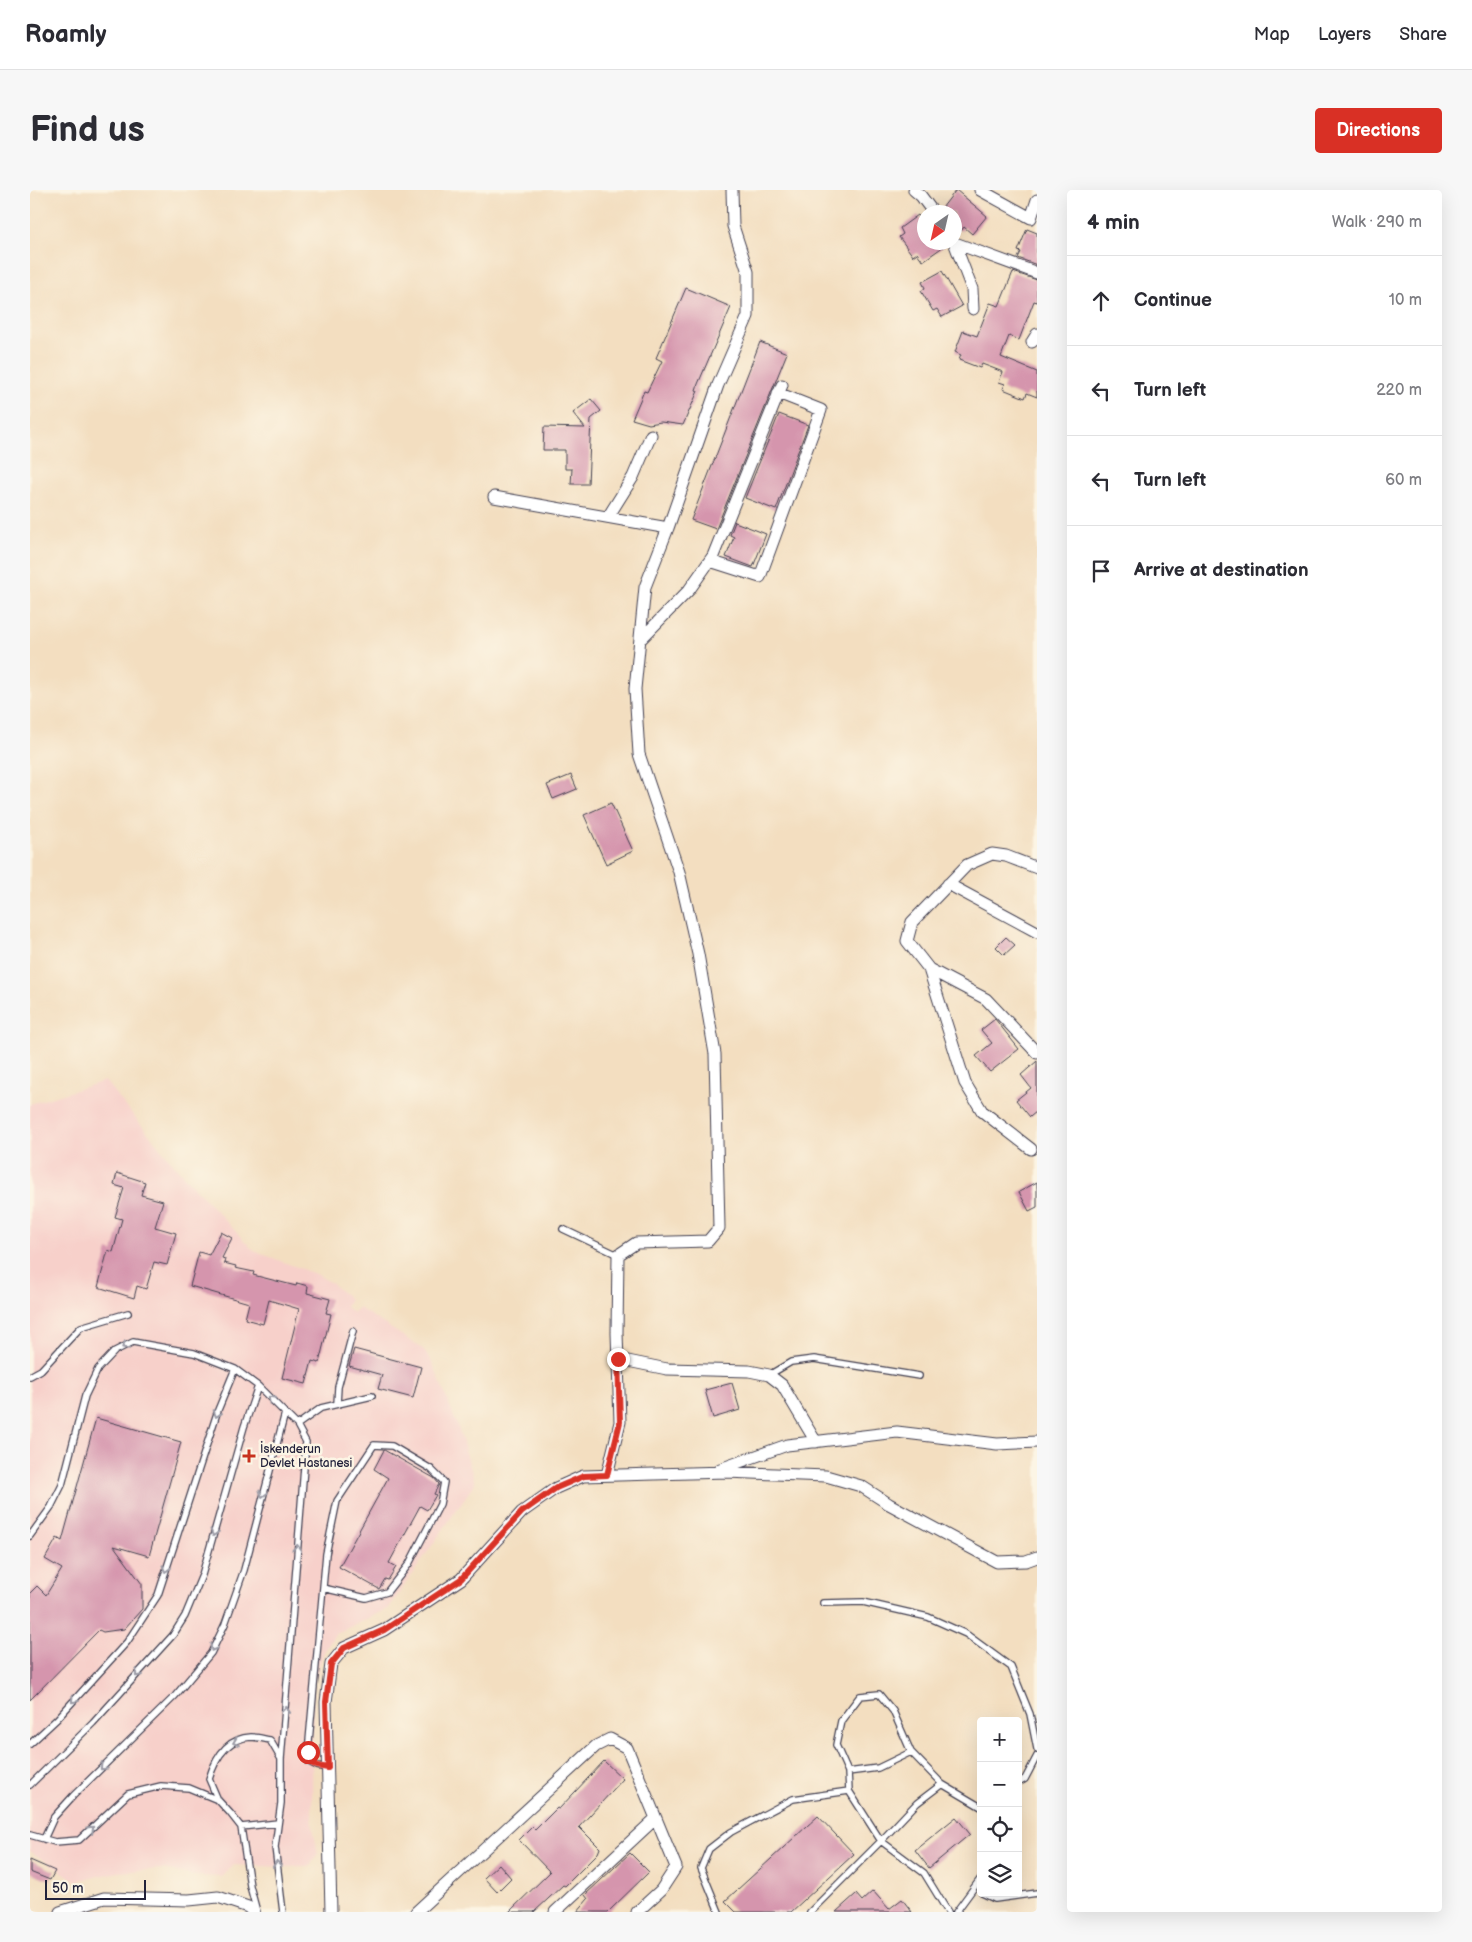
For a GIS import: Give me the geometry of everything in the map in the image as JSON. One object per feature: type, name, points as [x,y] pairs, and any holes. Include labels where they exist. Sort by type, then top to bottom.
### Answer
[{"type":"street","points":[[607,1475],[620,1422],[616,1279],[618,1255],[636,1243],[708,1241],[719,1228],[715,1054],[698,954],[679,872],[639,754],[635,689],[642,638],[645,587],[668,528],[718,384],[748,316],[748,272],[733,226],[732,190]]},
{"type":"street","points":[[914,190],[928,205]]},
{"type":"street","points":[[980,190],[1034,219],[1037,200]]},
{"type":"street","points":[[962,246],[1037,273]]},
{"type":"street","points":[[958,250],[972,289],[973,309]]},
{"type":"street","points":[[642,638],[689,590],[710,561],[780,389],[821,410],[760,578],[710,561]]},
{"type":"street","points":[[608,517],[633,477],[651,435]]},
{"type":"street","points":[[494,496],[668,528]]},
{"type":"street","points":[[1031,1149],[982,1111],[965,1083],[929,969],[907,942],[912,922],[967,865],[992,854],[1006,856],[1037,868]]},
{"type":"street","points":[[948,884],[1037,932]]},
{"type":"street","points":[[929,969],[986,998],[1037,1054]]},
{"type":"street","points":[[618,1359],[667,1369],[749,1371],[769,1375],[782,1385],[816,1442]]},
{"type":"street","points":[[710,1473],[787,1445],[897,1432],[997,1444],[1037,1442]]},
{"type":"street","points":[[331,1912],[326,1702],[331,1664],[344,1648],[384,1630],[461,1579],[522,1512],[556,1488],[584,1476],[710,1473],[826,1476],[861,1486],[889,1504],[997,1562],[1020,1561],[1037,1557]]},
{"type":"street","points":[[1020,1561],[1037,1547]]},
{"type":"street","points":[[416,1912],[596,1746],[610,1739],[626,1748],[676,1867],[661,1890],[637,1912]]},
{"type":"street","points":[[555,1912],[655,1819]]},
{"type":"street","points":[[60,1912],[104,1898],[189,1900],[218,1897],[251,1911]]},
{"type":"lane","points":[[563,1229],[618,1255]]},
{"type":"lane","points":[[30,1376],[41,1370],[81,1327],[128,1313]]},
{"type":"lane","points":[[337,1404],[338,1387],[353,1331]]},
{"type":"lane","points":[[30,1536],[51,1507],[62,1485],[85,1396],[98,1369],[115,1351],[133,1342],[194,1353],[235,1369],[258,1386],[297,1425],[306,1442],[281,1759],[281,1803],[275,1847],[283,1912]]},
{"type":"lane","points":[[769,1375],[791,1362],[814,1359],[919,1376]]},
{"type":"lane","points":[[30,1744],[58,1719],[127,1642],[158,1595],[218,1410],[235,1369]]},
{"type":"lane","points":[[30,1785],[93,1723],[173,1635],[185,1616],[202,1576],[244,1427],[258,1386]]},
{"type":"lane","points":[[297,1425],[321,1408],[372,1396]]},
{"type":"lane","points":[[44,1839],[54,1817],[60,1810],[175,1696],[211,1653],[225,1624],[244,1570],[285,1413]]},
{"type":"lane","points":[[323,1588],[366,1598],[387,1592],[409,1564],[440,1504],[444,1482],[431,1470],[392,1446],[374,1444],[337,1501],[326,1554],[308,1752],[309,1762],[328,1768]]},
{"type":"lane","points":[[823,1602],[863,1602],[928,1617],[966,1634],[1011,1667],[1030,1714],[1037,1748]]},
{"type":"lane","points":[[948,1912],[924,1873],[882,1841],[849,1791],[848,1772],[836,1745],[841,1721],[860,1696],[878,1694],[893,1711],[911,1752],[942,1784],[977,1805]]},
{"type":"lane","points":[[251,1911],[250,1886],[241,1828],[218,1800],[209,1779],[220,1753],[229,1744],[250,1737],[270,1740],[281,1759]]},
{"type":"lane","points":[[848,1772],[878,1768],[911,1752]]},
{"type":"lane","points":[[1022,1781],[1025,1779],[1037,1756]]},
{"type":"lane","points":[[810,1912],[882,1841],[917,1803],[942,1784]]},
{"type":"lane","points":[[30,1834],[55,1842],[78,1840],[128,1794],[161,1786],[189,1788],[218,1800]]},
{"type":"lane","points":[[719,1912],[701,1868],[709,1849],[731,1832],[793,1799],[849,1791]]},
{"type":"lane","points":[[241,1828],[278,1823]]},
{"type":"lane","points":[[956,1912],[977,1885]]},
{"type":"lane","points":[[1022,1895],[1037,1893]]},
{"type":"lane","points":[[990,1897],[995,1899],[1009,1897]]},
{"type":"shaded area","name":"İskenderun Devlet Hastanesi","points":[[105,1081],[181,1173],[254,1251],[318,1275],[350,1299],[346,1307],[353,1313],[359,1308],[423,1349],[433,1364],[459,1430],[475,1483],[389,1608],[335,1634],[324,1652],[313,1683],[312,1822],[318,1855],[309,1866],[234,1865],[222,1877],[195,1876],[163,1869],[119,1872],[76,1881],[30,1851],[30,1104]]},
{"type":"building","points":[[956,190],[987,216],[972,234],[964,227],[962,230],[962,205],[944,205]]},
{"type":"building","points":[[917,216],[917,250],[939,250],[923,261],[917,253],[913,256],[899,237],[903,234],[900,228]]},
{"type":"building","points":[[1027,229],[1037,233],[1037,265],[1018,258],[1021,252],[1018,251]]},
{"type":"building","points":[[942,271],[962,306],[942,317],[937,309],[933,311],[921,291],[925,288],[922,282]]},
{"type":"building","points":[[1013,272],[1037,280],[1037,302],[1034,301],[1019,340],[1009,336],[1001,357],[1037,372],[1037,397],[1027,393],[1025,398],[1003,389],[1005,384],[999,382],[1003,372],[982,364],[980,368],[959,360],[961,355],[955,352],[963,331],[977,336],[990,303],[999,306]]},
{"type":"building","points":[[686,288],[731,307],[698,384],[696,390],[698,391],[683,425],[661,422],[649,424],[632,419],[644,391],[647,392],[662,361],[656,358]]},
{"type":"building","points":[[760,342],[787,353],[716,529],[691,520]]},
{"type":"building","points":[[591,399],[601,411],[591,419],[588,484],[571,484],[572,469],[565,469],[565,450],[543,450],[544,427],[585,428],[573,413]]},
{"type":"building","points":[[779,414],[808,425],[776,510],[745,498]]},
{"type":"building","points":[[735,522],[766,534],[753,567],[726,557],[734,537],[730,535]]},
{"type":"building","points":[[571,775],[577,789],[553,799],[547,785]]},
{"type":"building","points":[[611,803],[633,851],[606,864],[584,815]]},
{"type":"building","points":[[1006,937],[1015,945],[1004,955],[996,947]]},
{"type":"building","points":[[995,1019],[1019,1049],[990,1072],[976,1056],[992,1043],[981,1030]]},
{"type":"building","points":[[1037,1061],[1037,1111],[1030,1117],[1016,1100],[1031,1088],[1021,1075]]},
{"type":"building","points":[[117,1173],[145,1182],[141,1195],[163,1201],[155,1227],[176,1233],[167,1265],[154,1262],[146,1289],[137,1286],[134,1298],[98,1287],[108,1250],[113,1252],[122,1219],[115,1217],[124,1188],[114,1185]]},
{"type":"building","points":[[1037,1182],[1037,1207],[1029,1211],[1019,1192]]},
{"type":"building","points":[[221,1232],[232,1238],[222,1258],[225,1259],[224,1263],[236,1266],[235,1268],[254,1272],[253,1275],[296,1286],[297,1283],[308,1286],[307,1293],[330,1299],[326,1313],[331,1314],[319,1363],[312,1361],[306,1384],[282,1378],[299,1309],[269,1300],[263,1324],[245,1319],[249,1303],[190,1286],[199,1252],[209,1255]]},
{"type":"building","points":[[354,1349],[421,1367],[413,1398],[378,1389],[382,1375],[349,1366]]},
{"type":"building","points":[[732,1383],[740,1410],[713,1418],[705,1390]]},
{"type":"building","points":[[96,1418],[181,1442],[149,1556],[114,1546],[142,1584],[142,1609],[124,1629],[103,1632],[99,1630],[30,1700],[30,1593],[37,1586],[46,1595],[62,1569],[45,1559],[57,1538],[62,1541]]},
{"type":"building","points":[[384,1450],[434,1478],[439,1484],[434,1494],[436,1495],[427,1510],[420,1506],[389,1563],[396,1567],[388,1580],[385,1579],[379,1589],[339,1567],[388,1478],[374,1469]]},
{"type":"building","points":[[604,1761],[623,1779],[579,1827],[600,1848],[598,1853],[565,1886],[563,1885],[534,1912],[509,1912],[550,1872],[519,1840],[532,1827],[535,1830],[557,1808],[559,1809]]},
{"type":"building","points":[[818,1816],[854,1854],[791,1912],[736,1912],[725,1901]]},
{"type":"building","points":[[956,1817],[970,1834],[929,1868],[915,1850]]},
{"type":"building","points":[[630,1853],[649,1872],[608,1912],[577,1912],[588,1899],[585,1895]]},
{"type":"building","points":[[30,1860],[55,1871],[50,1880],[30,1872]]},
{"type":"building","points":[[499,1864],[511,1878],[497,1892],[484,1878]]},
{"type":"building","points":[[873,1891],[889,1909],[902,1899],[912,1912],[836,1912],[856,1894],[862,1901]]},
{"type":"place","name":"İskenderun Devlet Hastanesi","points":[[249,1456]]},
{"type":"route","points":[[308,1752],[309,1762],[328,1768],[326,1702],[331,1664],[344,1648],[384,1630],[461,1579],[522,1512],[556,1488],[584,1476],[607,1475],[620,1422],[618,1359]]}]
